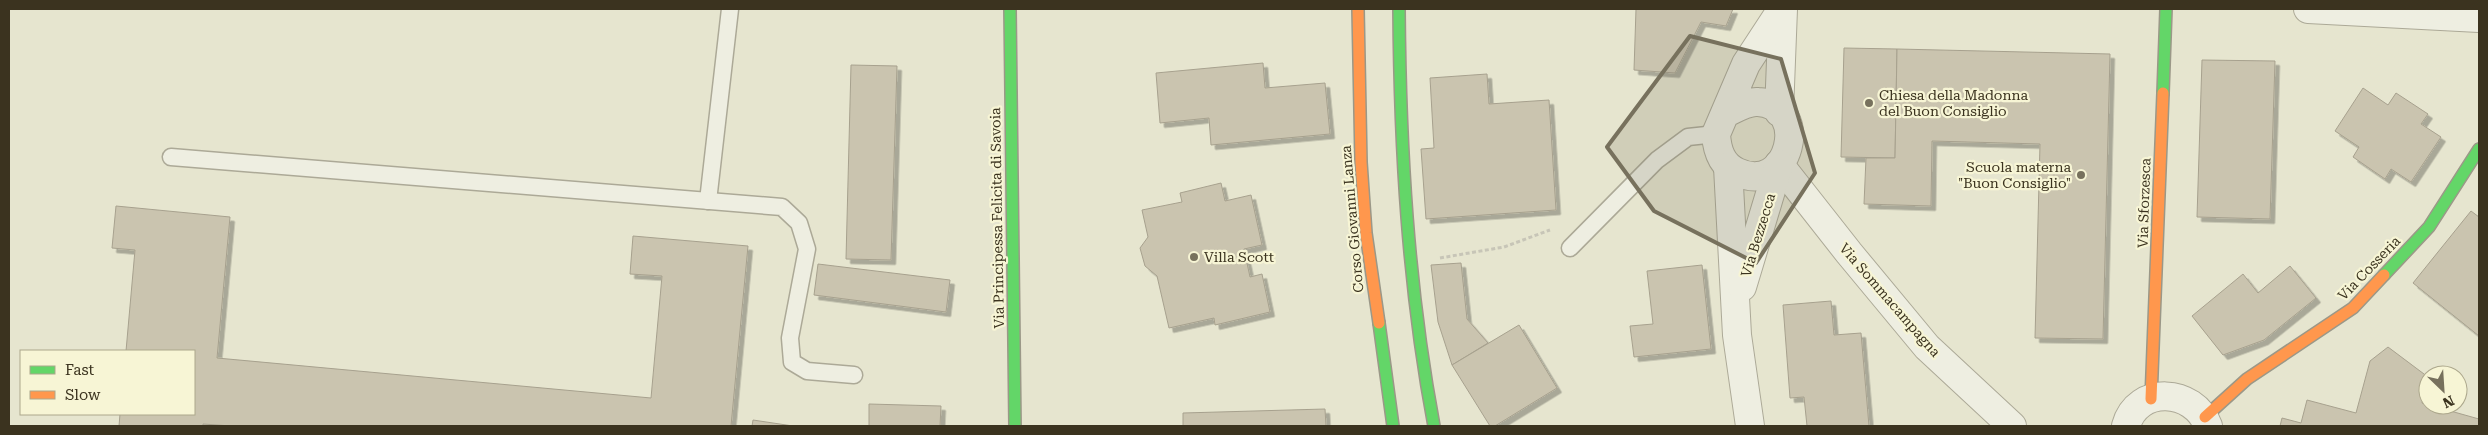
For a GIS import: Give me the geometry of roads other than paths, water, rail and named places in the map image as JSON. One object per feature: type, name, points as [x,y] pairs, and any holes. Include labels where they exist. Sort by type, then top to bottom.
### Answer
[{"type":"street","name":"Via Principessa Felicita di Savoia","points":[[1010,9],[1015,426]]},
{"type":"street","name":"Corso Giovanni Lanza","points":[[1358,9],[1361,162],[1366,233],[1392,426]]},
{"type":"street","points":[[1399,9],[1399,99],[1404,184],[1418,322],[1434,426]]},
{"type":"street","name":"Via Bezzecca","points":[[1728,167],[1750,176],[1761,175],[1779,164],[1786,155],[1790,132],[1786,121],[1779,112],[1783,9]]},
{"type":"street","name":"Via Bezzecca","points":[[1750,426],[1737,335],[1728,167],[1716,146],[1721,124],[1746,64],[1783,9]]},
{"type":"street","name":"Via Sforzesca","points":[[2151,399],[2166,9]]},
{"type":"street","points":[[2308,9],[2479,18]]},
{"type":"street","points":[[1721,124],[1757,102],[1769,105],[1779,112]]},
{"type":"street","name":"Via Cosseria","points":[[2206,422],[2247,379],[2353,308],[2429,227],[2479,149]]},
{"type":"street","name":"Via Bezzecca","points":[[1736,306],[1779,164]]},
{"type":"street","name":"Via Sommacampagna","points":[[1779,164],[1849,253],[1928,347],[2012,426]]},
{"type":"street","points":[[2126,426],[2133,412],[2151,399],[2168,396],[2183,399],[2196,406],[2206,422]]},
{"type":"lane","points":[[708,201],[730,9]]},
{"type":"lane","points":[[1570,248],[1657,160],[1688,137],[1721,124]]},
{"type":"lane","points":[[171,157],[782,207],[799,223],[807,249],[790,338],[792,362],[807,370],[854,375]]},
{"type":"place","name":"Chiesa della Madonna del Buon Consiglio","points":[[1869,103]]},
{"type":"place","name":"Scuola materna \"Buon Consiglio\"","points":[[2081,175]]},
{"type":"place","name":"Villa Scott","points":[[1194,257]]}]
